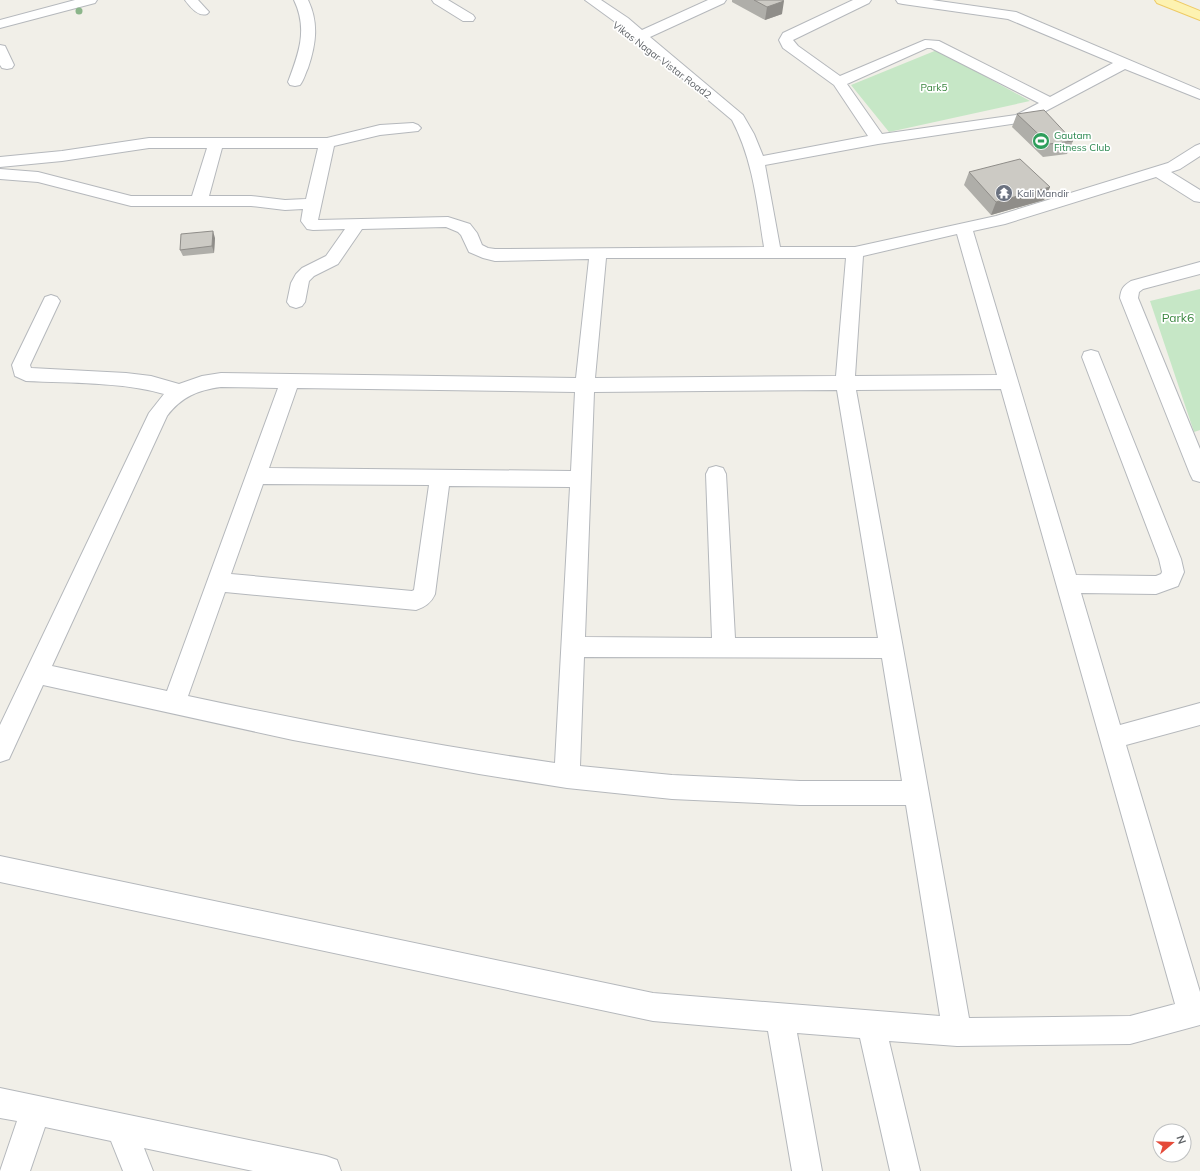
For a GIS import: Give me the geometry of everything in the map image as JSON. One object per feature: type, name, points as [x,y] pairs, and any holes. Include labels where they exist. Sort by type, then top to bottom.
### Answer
[{"type":"main road","points":[[1162,0],[1199,14]]},
{"type":"street","points":[[0,18],[70,0]]},
{"type":"street","points":[[0,24],[90,0]]},
{"type":"street","points":[[295,82],[304,58],[309,38],[309,20],[305,7],[300,0]]},
{"type":"street","points":[[439,0],[468,18]]},
{"type":"street","name":"Vikas Nagar Vistar Road2","points":[[581,0],[720,103],[734,140]]},
{"type":"street","points":[[592,0],[623,21],[738,118],[748,135],[749,162],[763,184],[772,248]]},
{"type":"street","points":[[641,36],[719,0]]},
{"type":"street","points":[[864,0],[788,36],[786,40],[788,45],[793,49],[839,82],[878,138]]},
{"type":"street","points":[[903,0],[1011,15],[1200,95]]},
{"type":"street","points":[[839,82],[925,44],[934,44],[1050,103]]},
{"type":"street","points":[[0,49],[7,65]]},
{"type":"street","points":[[749,162],[878,138],[1020,119],[1125,64]]},
{"type":"street","points":[[0,162],[62,156],[149,143],[327,143],[380,130],[413,128]]},
{"type":"street","points":[[199,201],[216,142]]},
{"type":"street","points":[[327,143],[309,221],[313,225],[448,222],[464,228],[469,233],[475,248],[483,253],[495,255],[772,248],[855,252],[999,220],[1174,166],[1200,149]]},
{"type":"street","points":[[1158,171],[1200,196]]},
{"type":"street","points":[[0,174],[38,176],[131,201],[262,201],[285,205],[313,204]]},
{"type":"street","points":[[296,302],[302,278],[306,273],[332,261],[357,224]]},
{"type":"street","points":[[0,869],[653,1007],[957,1032],[1130,1030],[1196,1012],[1112,738],[964,228]]},
{"type":"street","points":[[855,252],[844,383],[892,648],[957,1032]]},
{"type":"street","points":[[567,776],[586,384],[598,253]]},
{"type":"street","points":[[1195,274],[1137,285],[1130,290],[1129,298],[1194,443],[1200,474]]},
{"type":"street","points":[[50,302],[21,365],[22,371],[26,374],[126,380],[180,391]]},
{"type":"street","points":[[1067,584],[1156,585],[1170,580],[1173,572],[1170,559],[1091,357]]},
{"type":"street","points":[[0,751],[159,413],[166,401],[180,391],[196,384],[221,380],[586,384],[1008,382]]},
{"type":"street","points":[[174,703],[290,381]]},
{"type":"street","points":[[716,474],[724,647]]},
{"type":"street","points":[[256,476],[581,479]]},
{"type":"street","points":[[218,582],[416,601],[424,594],[440,477]]},
{"type":"street","points":[[573,647],[892,648]]},
{"type":"street","points":[[36,673],[293,729],[479,763],[567,776],[672,787],[800,793],[917,793]]},
{"type":"street","points":[[1112,738],[1200,714]]},
{"type":"street","points":[[780,1017],[808,1171]]},
{"type":"street","points":[[871,1025],[905,1171]]},
{"type":"street","points":[[0,1103],[326,1171]]},
{"type":"street","points":[[15,1171],[36,1110]]},
{"type":"street","points":[[121,1128],[138,1171]]},
{"type":"lane","points":[[191,0],[203,12]]},
{"type":"green space","name":"Park5","points":[[937,50],[1030,101],[889,132],[851,85]]},
{"type":"green space","name":"Park6","points":[[1200,289],[1200,430],[1194,432],[1150,301]]},
{"type":"building","points":[[754,0],[782,0],[784,1],[767,7]]},
{"type":"building","points":[[1044,110],[1073,141],[1049,144],[1017,114]]},
{"type":"building","points":[[1020,159],[1050,187],[996,202],[969,172]]},
{"type":"building","points":[[213,231],[212,246],[180,250],[181,234]]},
{"type":"place","name":"Gautam Fitness Club","points":[[1041,141]]},
{"type":"place","name":"Kali Mandir","points":[[1004,193]]}]
